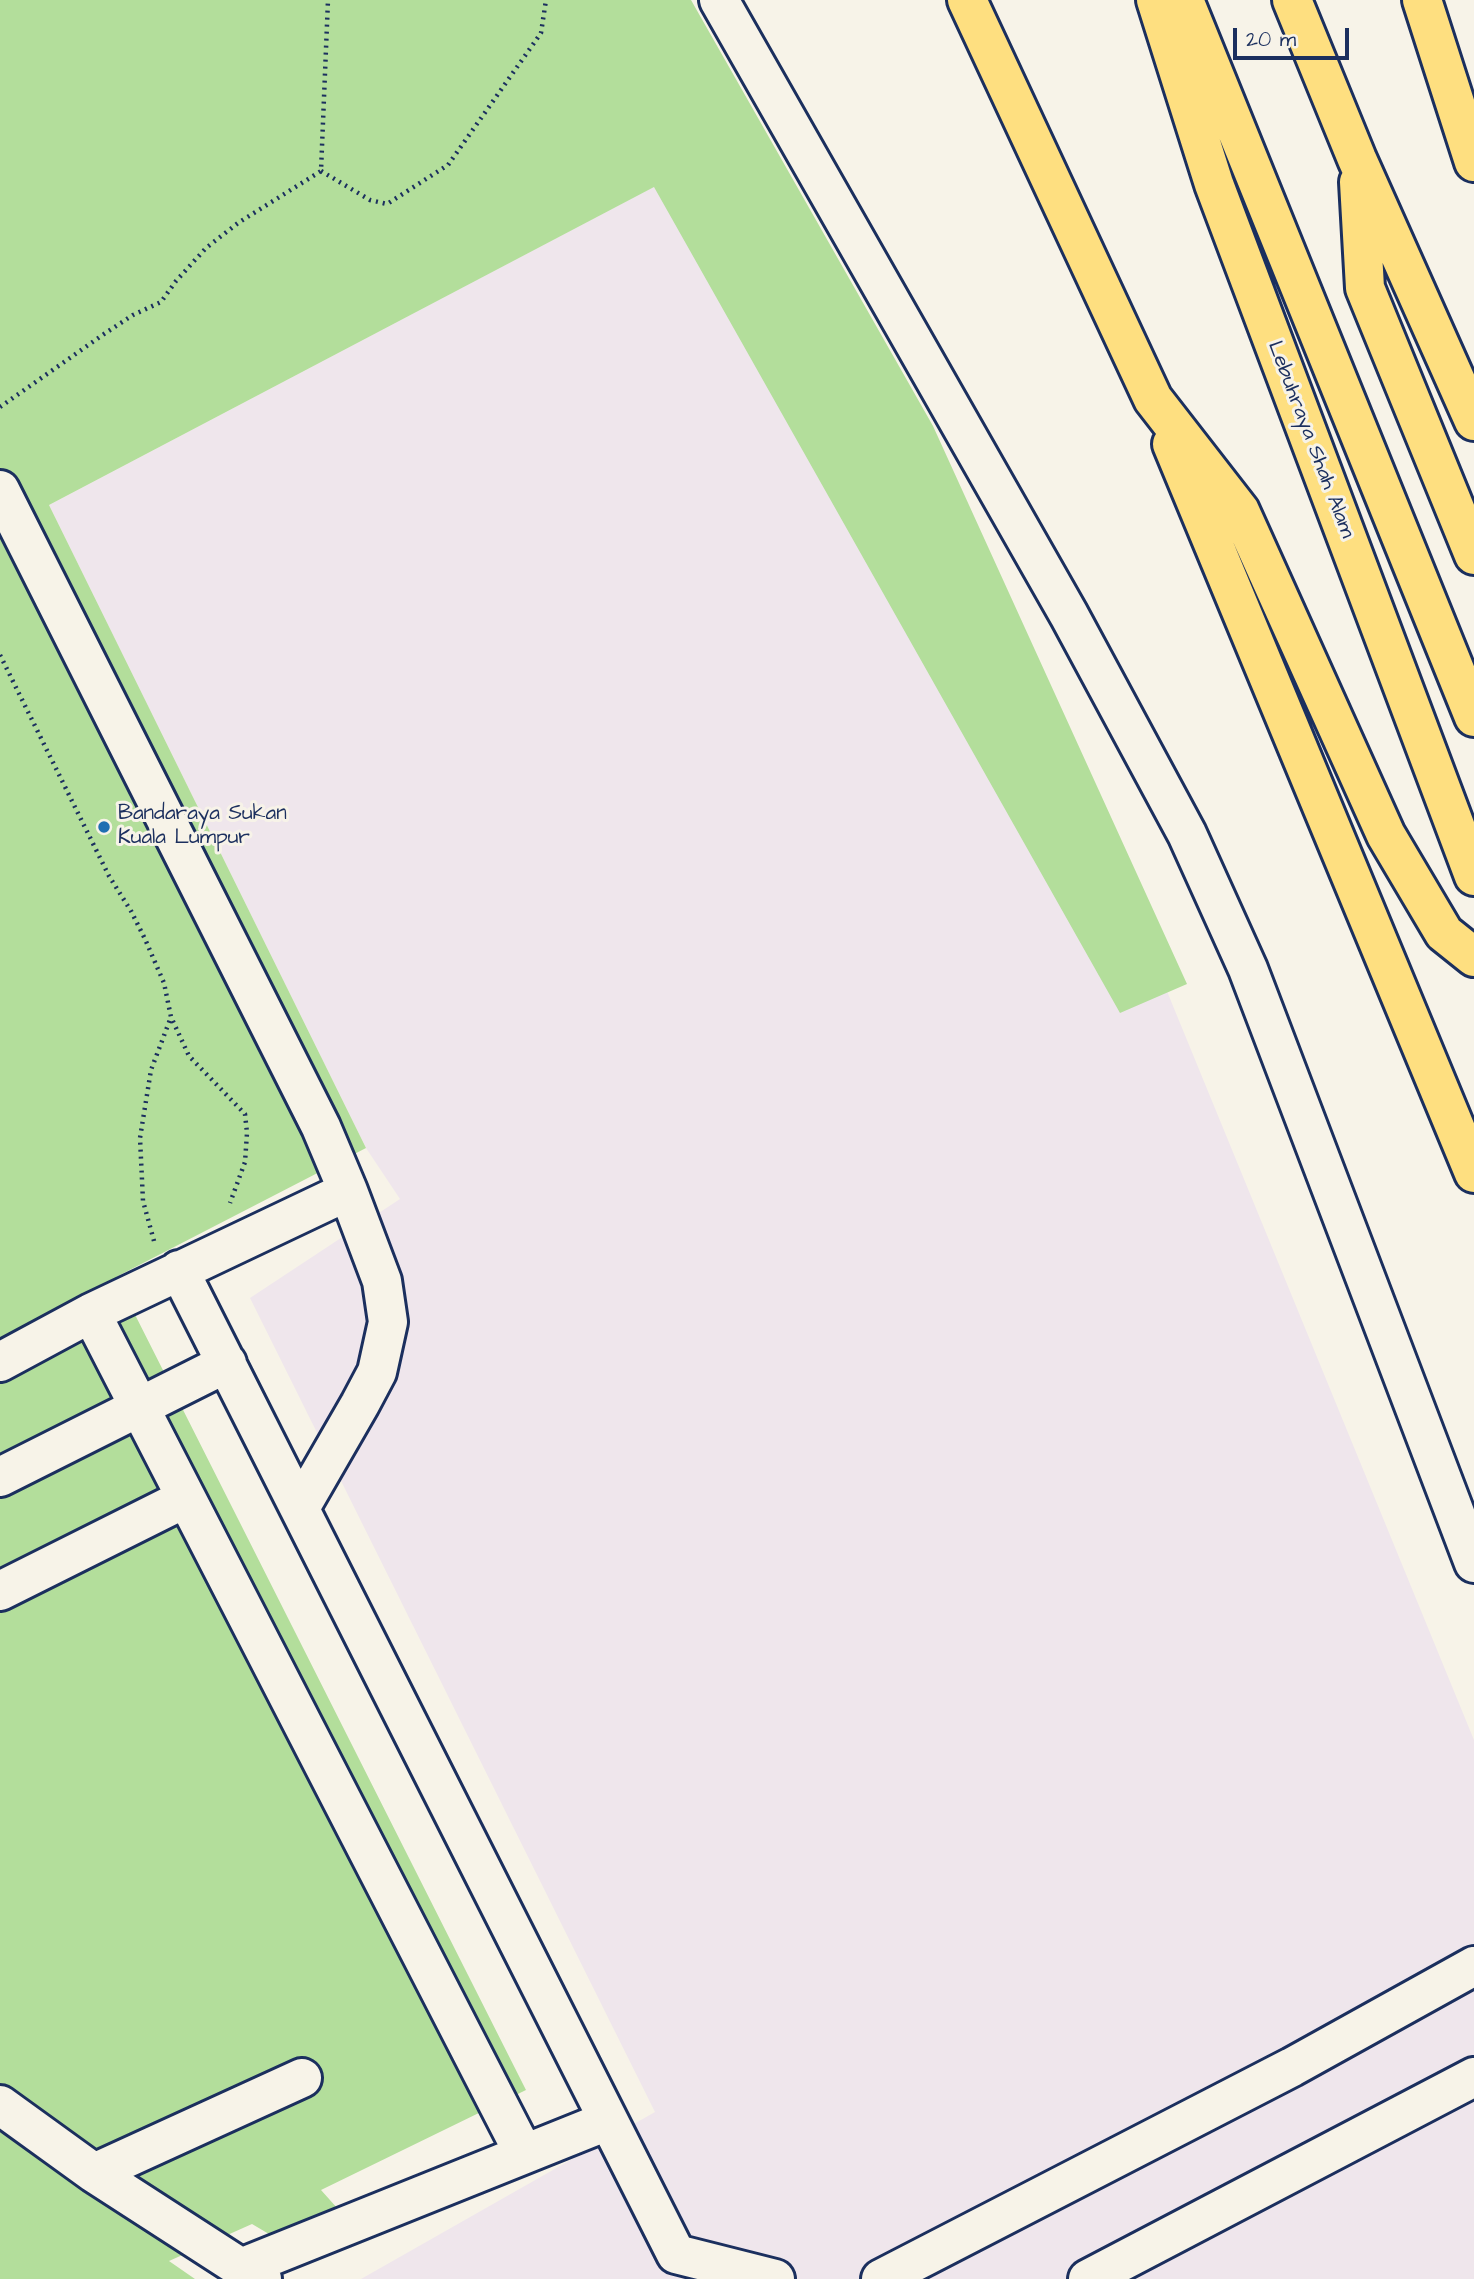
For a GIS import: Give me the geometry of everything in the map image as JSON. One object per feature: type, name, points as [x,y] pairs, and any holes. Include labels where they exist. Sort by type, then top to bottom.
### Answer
[{"type":"highway","points":[[967,0],[1153,399],[1474,1173]]},
{"type":"highway","name":"Lebuhraya Shah Alam","points":[[1156,0],[1214,184],[1474,876]]},
{"type":"highway","points":[[1184,0],[1474,717]]},
{"type":"highway","points":[[1292,0],[1357,159],[1474,421]]},
{"type":"highway","points":[[1422,0],[1474,162]]},
{"type":"highway","points":[[1357,159],[1365,288],[1474,555]]},
{"type":"highway","points":[[1153,399],[1240,511],[1386,835],[1444,933],[1474,957]]},
{"type":"lane","points":[[719,0],[1069,615],[1187,834],[1248,968],[1474,1563]]},
{"type":"lane","points":[[0,490],[321,1127],[382,1281],[388,1322],[377,1372],[300,1508]]},
{"type":"lane","points":[[0,1362],[91,1313],[168,1259],[348,1191]]},
{"type":"lane","points":[[168,1259],[227,1363],[676,2254],[775,2279]]},
{"type":"lane","points":[[91,1313],[524,2154]]},
{"type":"lane","points":[[0,1477],[227,1363]]},
{"type":"lane","points":[[0,1591],[186,1498]]},
{"type":"lane","points":[[881,2279],[1292,2067],[1474,1966]]},
{"type":"lane","points":[[1088,2279],[1474,2077]]},
{"type":"lane","points":[[94,2173],[302,2078]]},
{"type":"lane","points":[[0,2105],[94,2173],[251,2274],[524,2154],[607,2121]]},
{"type":"path","points":[[321,171],[328,0]]},
{"type":"path","points":[[321,171],[370,200],[387,204],[448,165],[541,33],[546,0]]},
{"type":"path","points":[[0,407],[133,315],[161,302],[206,248],[238,223],[321,171]]},
{"type":"path","points":[[0,655],[108,876],[131,911],[145,939],[164,983],[171,1017],[189,1056],[245,1114],[245,1162],[233,1199],[227,1207]]},
{"type":"path","points":[[168,1259],[143,1201],[140,1138],[151,1070],[171,1017]]},
{"type":"shaded area","points":[[737,143],[1123,884],[1474,1740],[1474,2279],[361,2279],[655,2112],[250,1298],[400,1199],[366,1148],[49,505]]},
{"type":"green space","name":"Bandaraya Sukan Kuala Lumpur","points":[[0,0],[691,0],[933,426],[1187,984],[1120,1013],[654,187],[49,505],[366,1148],[116,1277],[526,2090],[321,2190],[338,2209],[274,2237],[252,2224],[169,2261],[195,2279],[0,2279]]},
{"type":"place","name":"Bandaraya Sukan Kuala Lumpur","points":[[104,827]]}]
